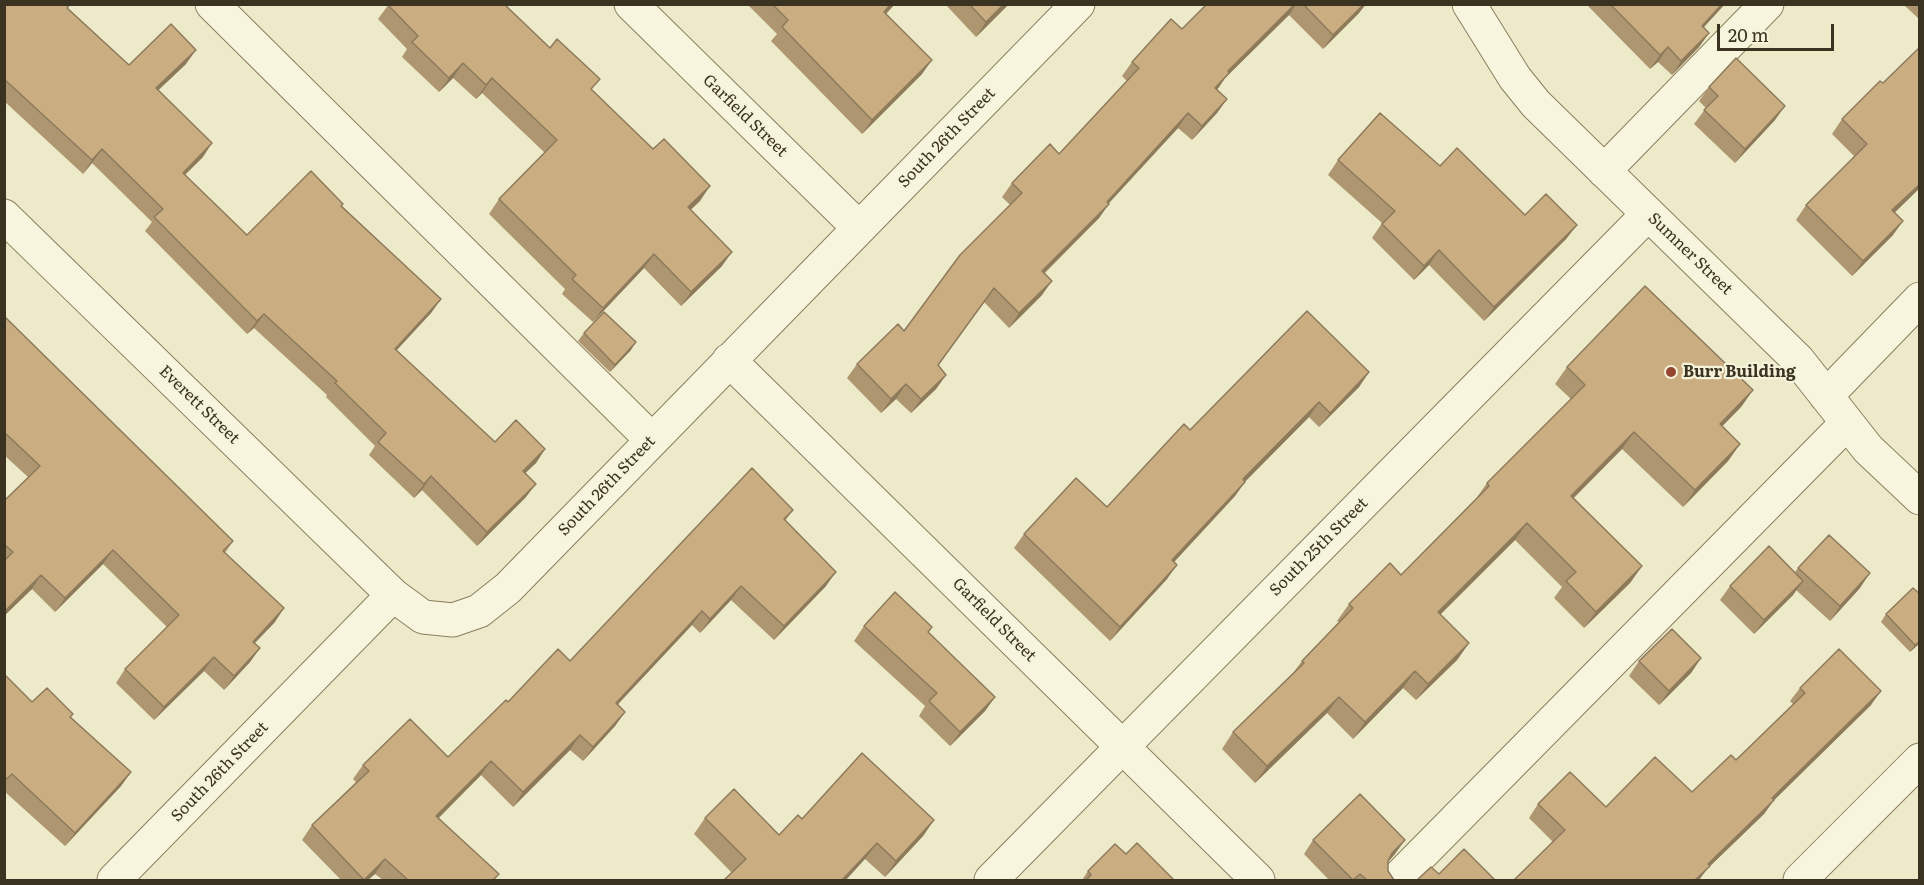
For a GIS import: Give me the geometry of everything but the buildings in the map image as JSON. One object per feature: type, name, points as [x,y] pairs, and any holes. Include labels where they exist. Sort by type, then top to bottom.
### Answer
[{"type":"street","points":[[212,4],[652,440]]},
{"type":"street","name":"Garfield Street","points":[[631,4],[859,228]]},
{"type":"street","name":"Sumner Street","points":[[1469,4],[1515,78],[1536,104],[1798,360],[1868,448],[1920,498]]},
{"type":"street","points":[[1604,171],[1767,4]]},
{"type":"street","name":"South 26th Street","points":[[114,880],[393,595],[423,617],[453,620],[479,611],[507,588],[859,228],[1063,10]]},
{"type":"street","name":"South 25th Street","points":[[991,880],[1648,214]]},
{"type":"street","name":"Everett Street","points":[[4,216],[393,595]]},
{"type":"street","points":[[1826,396],[1920,299]]},
{"type":"street","name":"Garfield Street","points":[[729,360],[1258,880]]},
{"type":"street","points":[[1396,880],[1847,423]]},
{"type":"street","points":[[1800,880],[1920,760]]},
{"type":"place","name":"Burr Building","points":[[1671,372]]}]
